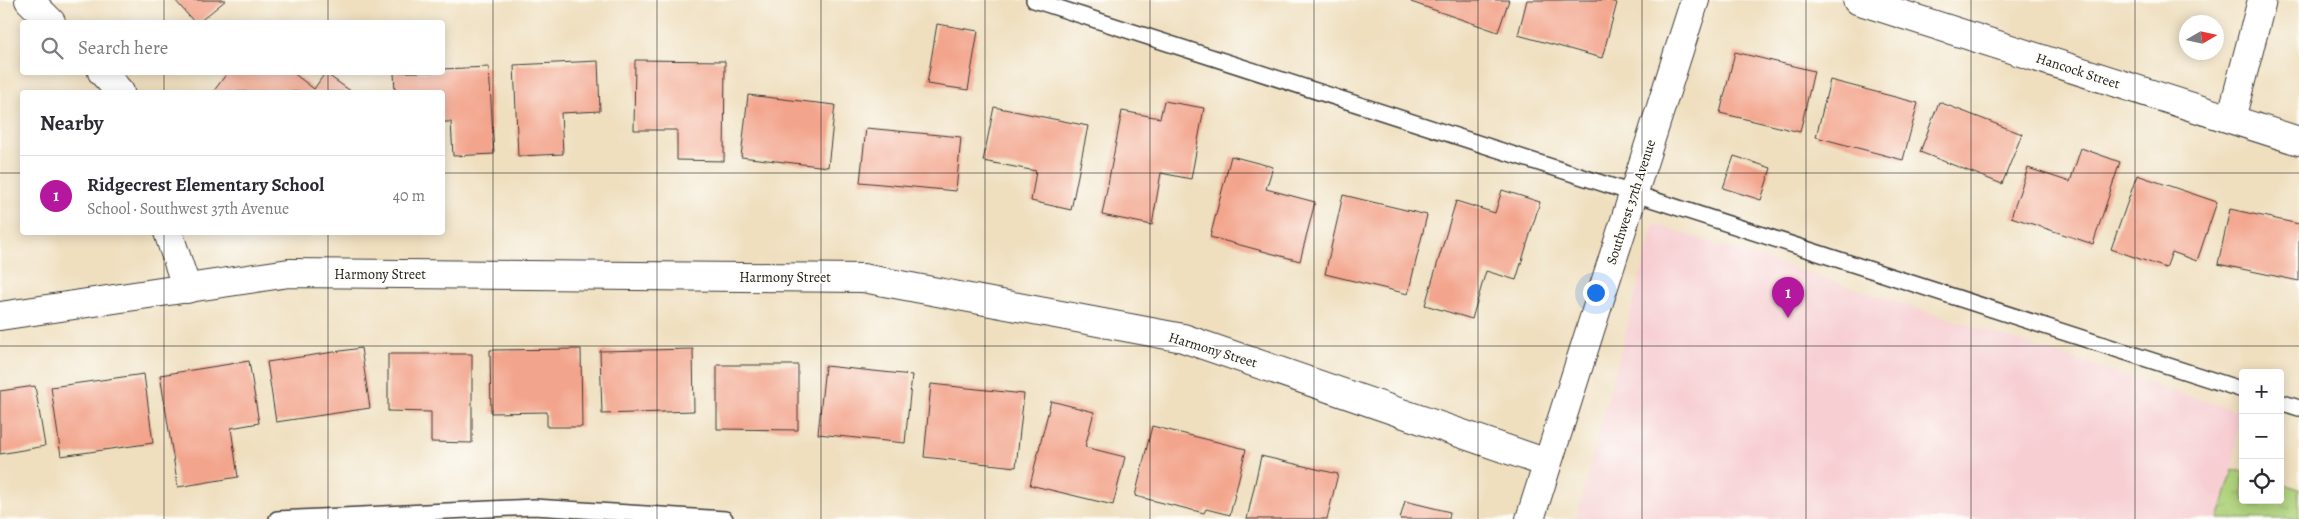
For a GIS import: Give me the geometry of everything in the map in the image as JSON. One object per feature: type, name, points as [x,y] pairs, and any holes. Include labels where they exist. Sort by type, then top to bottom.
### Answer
[{"type":"street","points":[[29,0],[50,20]]},
{"type":"street","name":"Southwest 37th Avenue","points":[[1530,519],[1695,0]]},
{"type":"street","name":"Hancock Street","points":[[1857,0],[2299,141]]},
{"type":"street","points":[[2231,120],[2262,0]]},
{"type":"street","points":[[105,75],[118,90]]},
{"type":"street","points":[[169,235],[187,289]]},
{"type":"street","name":"Harmony Street","points":[[0,316],[289,273],[863,278],[1183,338],[1548,463]]},
{"type":"lane","points":[[1034,0],[1633,195],[2239,389]]},
{"type":"lane","points":[[2284,403],[2299,408]]},
{"type":"lane","points":[[277,519],[534,507],[725,519]]},
{"type":"shaded area","points":[[1654,224],[2239,412],[2233,469],[2218,519],[1576,519]]},
{"type":"green space","points":[[2233,469],[2239,471],[2239,504],[2284,504],[2284,484],[2299,489],[2299,519],[2218,519]]},
{"type":"building","points":[[175,0],[226,0],[201,20],[192,20]]},
{"type":"building","points":[[1412,0],[1509,0],[1498,32],[1411,2]]},
{"type":"building","points":[[1527,0],[1607,0],[1617,3],[1602,58],[1518,35]]},
{"type":"building","points":[[937,24],[978,31],[968,90],[927,84]]},
{"type":"building","points":[[1735,52],[1814,71],[1800,132],[1720,113]]},
{"type":"building","points":[[635,60],[725,61],[724,161],[677,160],[677,130],[634,130]]},
{"type":"building","points":[[598,61],[600,111],[561,113],[563,154],[518,156],[514,65]]},
{"type":"building","points":[[489,67],[494,154],[453,156],[451,122],[445,122],[445,90],[395,90],[394,75],[445,75],[445,69]]},
{"type":"building","points":[[226,75],[296,75],[314,89],[324,75],[328,75],[349,90],[214,90]]},
{"type":"building","points":[[1830,80],[1918,103],[1903,160],[1816,137]]},
{"type":"building","points":[[748,95],[835,105],[828,167],[741,157]]},
{"type":"building","points":[[1164,101],[1204,108],[1191,179],[1161,173],[1152,225],[1102,215],[1122,111],[1160,118]]},
{"type":"building","points":[[1939,102],[2022,134],[2002,184],[1920,152]]},
{"type":"building","points":[[994,107],[1088,126],[1071,210],[1031,201],[1036,171],[983,161]]},
{"type":"building","points":[[866,128],[961,137],[956,191],[860,182]]},
{"type":"building","points":[[2081,148],[2120,162],[2093,244],[2011,217],[2028,168],[2070,182]]},
{"type":"building","points":[[1231,156],[1273,167],[1266,189],[1315,202],[1300,261],[1210,237]]},
{"type":"building","points":[[1734,156],[1771,168],[1761,200],[1723,188]]},
{"type":"building","points":[[2137,175],[2217,202],[2197,261],[2172,252],[2166,268],[2111,249]]},
{"type":"building","points":[[1502,190],[1540,202],[1516,280],[1486,271],[1472,319],[1425,305],[1456,201],[1495,213]]},
{"type":"building","points":[[1343,195],[1427,215],[1408,294],[1325,274]]},
{"type":"building","points":[[2230,209],[2299,224],[2299,281],[2218,264]]},
{"type":"building","points":[[361,348],[370,408],[276,422],[267,362]]},
{"type":"building","points":[[581,349],[582,427],[547,427],[547,412],[491,413],[490,350]]},
{"type":"building","points":[[693,349],[694,411],[602,414],[600,351]]},
{"type":"building","points":[[388,354],[472,354],[472,443],[431,442],[431,412],[388,411]]},
{"type":"building","points":[[249,361],[259,423],[231,428],[238,477],[178,487],[160,375]]},
{"type":"building","points":[[717,365],[798,365],[798,430],[717,429]]},
{"type":"building","points":[[825,366],[912,375],[905,443],[818,434]]},
{"type":"building","points":[[144,374],[153,443],[61,456],[51,387]]},
{"type":"building","points":[[931,384],[1024,394],[1016,467],[924,457]]},
{"type":"building","points":[[35,386],[45,446],[0,454],[0,391]]},
{"type":"building","points":[[1051,401],[1094,412],[1085,447],[1125,457],[1113,505],[1030,485]]},
{"type":"building","points":[[1152,426],[1246,449],[1230,515],[1206,509],[1204,513],[1135,496]]},
{"type":"building","points":[[1261,456],[1338,474],[1327,519],[1247,519]]},
{"type":"building","points":[[1405,501],[1450,512],[1449,519],[1400,519]]},
{"type":"place","name":"Ridgecrest Elementary School","points":[[1788,318]]}]
